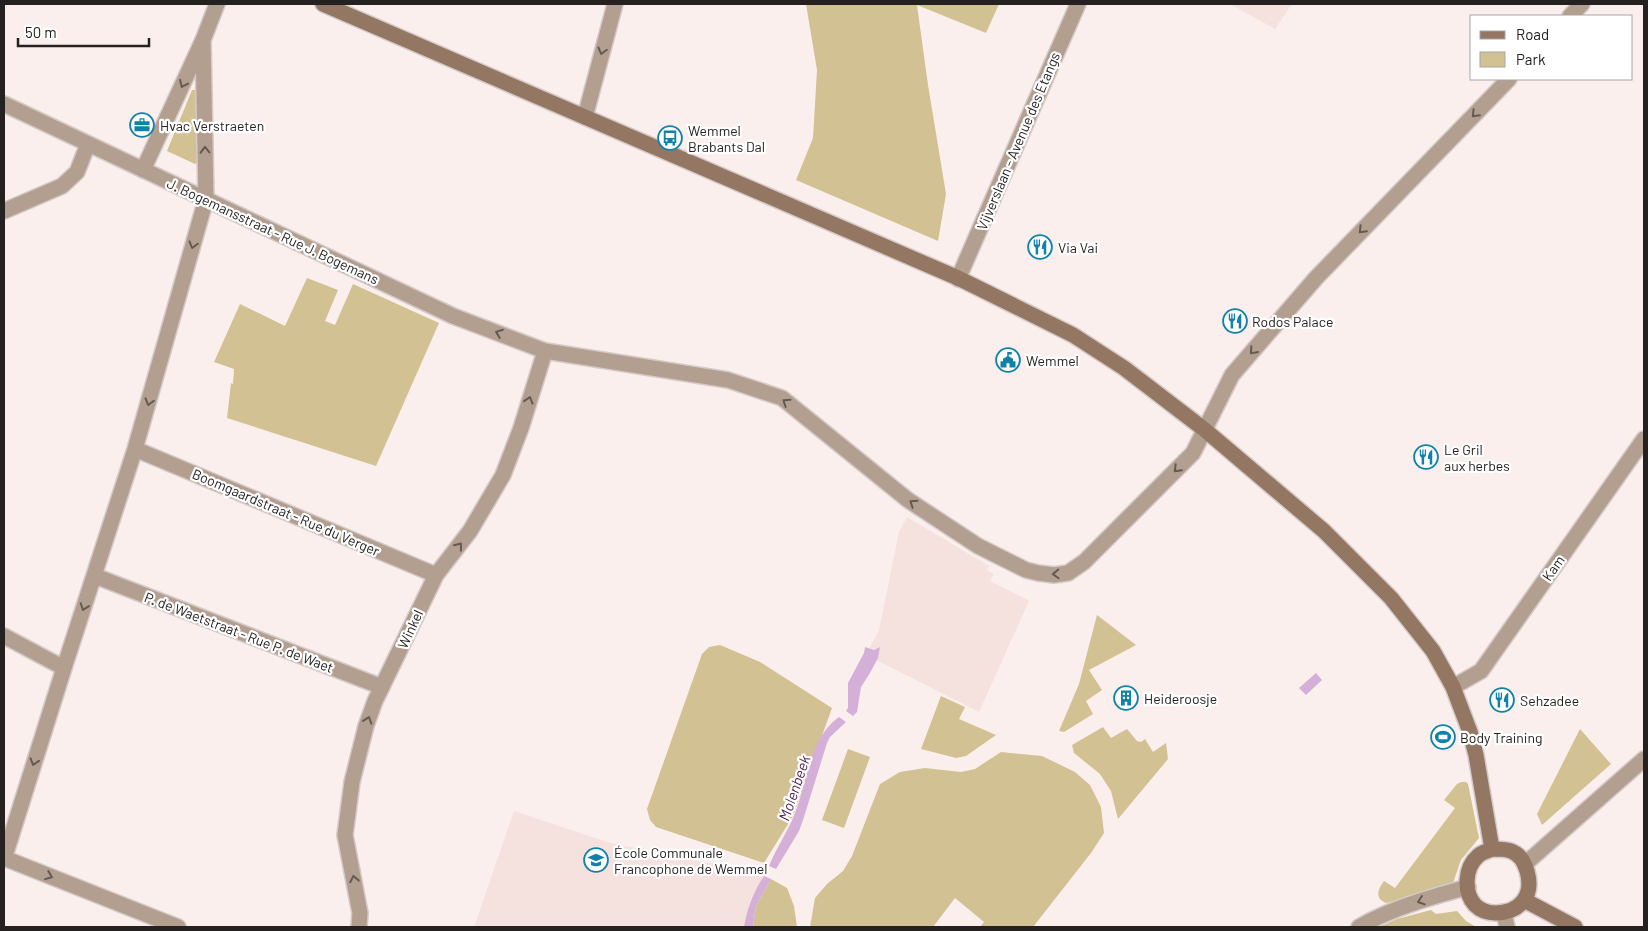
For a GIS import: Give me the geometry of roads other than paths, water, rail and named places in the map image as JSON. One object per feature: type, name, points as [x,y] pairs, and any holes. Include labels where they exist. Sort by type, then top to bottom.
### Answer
[{"type":"street","points":[[143,170],[203,40],[217,4]]},
{"type":"street","points":[[323,4],[958,279],[1073,335],[1124,368],[1205,430],[1324,531],[1391,598],[1433,651],[1453,687],[1470,732],[1476,755],[1492,849]]},
{"type":"street","points":[[585,117],[615,4]]},
{"type":"street","name":"Vijverslaan - Avenue des Etangs","points":[[958,279],[1078,4]]},
{"type":"street","points":[[1571,15],[1582,4]]},
{"type":"street","points":[[178,927],[4,858],[135,449],[206,199],[203,40]]},
{"type":"street","name":"J. Bogemansstraat - Rue J. Bogemans","points":[[4,104],[452,316],[545,351],[728,380],[782,398],[908,500],[978,546],[1026,570],[1054,575],[1068,573],[1084,562],[1193,453],[1232,375],[1244,360],[1316,278],[1508,80]]},
{"type":"street","points":[[4,211],[62,186],[77,172],[88,144]]},
{"type":"street","name":"Winkel","points":[[359,927],[360,913],[346,834],[352,782],[366,726],[375,701],[436,575],[470,531],[503,475],[521,428],[545,351]]},
{"type":"street","name":"Kam","points":[[1453,687],[1480,671],[1644,439]]},
{"type":"street","name":"Boomgaardstraat - Rue du Verger","points":[[135,449],[436,575]]},
{"type":"street","name":"P. de Waetstraat - Rue P. de Waet","points":[[95,576],[382,687]]},
{"type":"street","points":[[4,636],[64,668]]},
{"type":"street","points":[[1525,864],[1644,759]]},
{"type":"street","points":[[1492,849],[1512,851],[1525,864],[1529,888],[1524,900],[1506,920],[1477,907],[1471,900],[1468,888],[1469,871],[1477,856],[1492,849]]},
{"type":"street","points":[[1359,927],[1400,908],[1468,888]]},
{"type":"street","points":[[1524,900],[1574,927]]},
{"type":"place","name":"Hvac Verstraeten","points":[[142,125]]},
{"type":"place","name":"Wemmel Brabants Dal","points":[[670,138]]},
{"type":"place","name":"Via Vai","points":[[1040,247]]},
{"type":"place","name":"Rodos Palace","points":[[1235,321]]},
{"type":"place","name":"Wemmel","points":[[1008,360]]},
{"type":"place","name":"Le Gril aux herbes","points":[[1426,457]]},
{"type":"place","name":"Heideroosje","points":[[1126,698]]},
{"type":"place","name":"Sehzadee","points":[[1502,700]]},
{"type":"place","name":"Body Training","points":[[1443,737]]},
{"type":"place","name":"École Communale Francophone de Wemmel","points":[[596,860]]},
{"type":"water label","name":"Molenbeek","points":[[794,788]]}]
